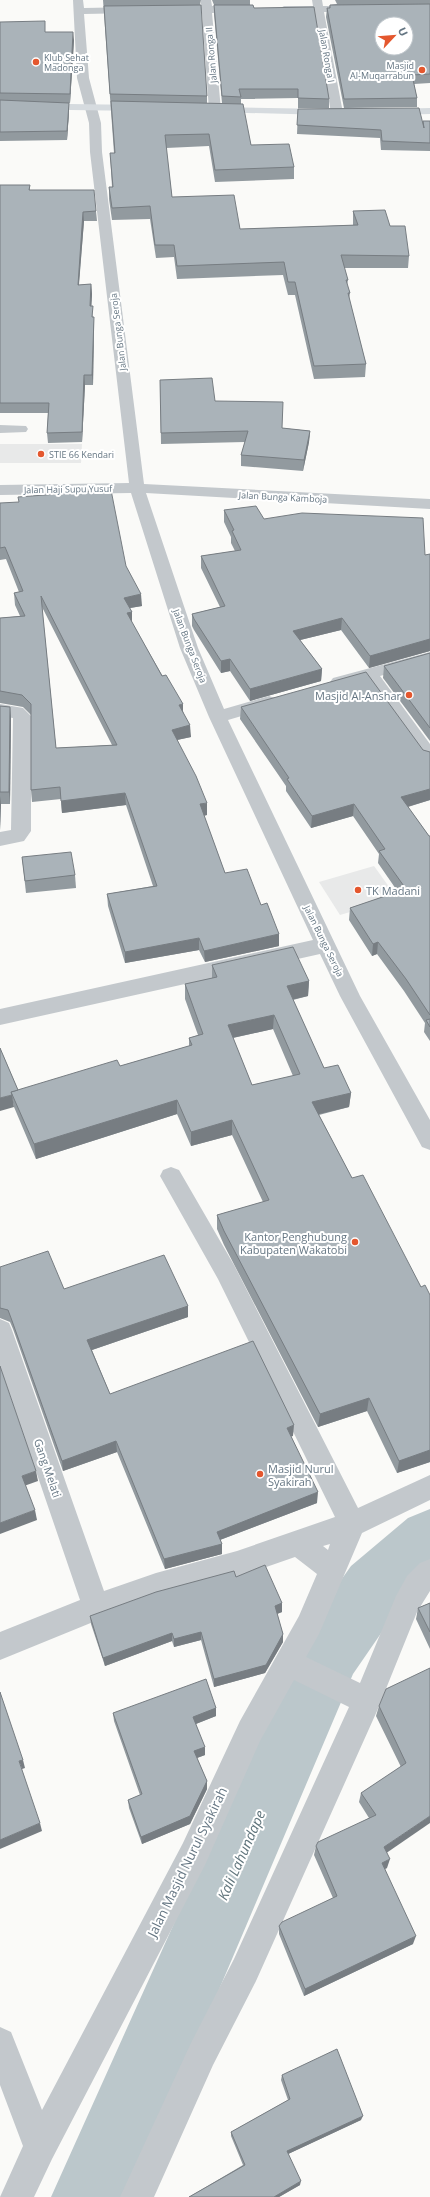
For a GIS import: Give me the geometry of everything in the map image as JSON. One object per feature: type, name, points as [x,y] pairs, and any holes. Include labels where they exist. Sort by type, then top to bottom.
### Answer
[{"type":"street","points":[[271,9],[317,4],[372,9]]},
{"type":"street","name":"Jalan Ronga I","points":[[317,4],[337,113]]},
{"type":"street","points":[[162,10],[207,5],[255,9]]},
{"type":"street","name":"Jalan Ronga II","points":[[207,5],[215,110]]},
{"type":"street","points":[[78,6],[147,10]]},
{"type":"street","name":"Jalan Bunga Seroja","points":[[78,6],[83,78],[95,123],[96,152],[137,488],[189,648],[218,717],[326,945],[380,1052],[430,1141]]},
{"type":"street","points":[[0,106],[152,108]]},
{"type":"street","points":[[200,109],[352,113]]},
{"type":"street","points":[[376,112],[430,111]]},
{"type":"street","points":[[0,430],[22,429]]},
{"type":"street","name":"Jalan Haji Supu Yusuf","points":[[0,490],[137,488]]},
{"type":"street","name":"Jalan Bunga Kamboja","points":[[137,488],[430,504]]},
{"type":"street","points":[[324,687],[430,657]]},
{"type":"street","points":[[369,674],[430,757]]},
{"type":"street","points":[[218,717],[286,697]]},
{"type":"street","points":[[0,710],[17,712],[22,716],[21,831],[17,836],[0,839]]},
{"type":"street","points":[[0,1017],[326,945]]},
{"type":"street","points":[[171,1176],[226,1272],[259,1335],[352,1524]]},
{"type":"street","name":"Gang Melati","points":[[0,1330],[96,1607]]},
{"type":"street","points":[[0,1646],[96,1607],[156,1586],[237,1564],[352,1524],[430,1487]]},
{"type":"street","name":"Jalan Masjid Nurul Syakirah","points":[[17,2197],[40,2147],[194,1854],[250,1731],[295,1666],[309,1625],[352,1524]]},
{"type":"street","points":[[298,1543],[333,1570]]},
{"type":"street","points":[[137,2197],[202,2054],[246,1970],[406,1605],[416,1584],[430,1572]]},
{"type":"street","points":[[295,1666],[364,1699]]},
{"type":"street","points":[[0,2042],[40,2147]]},
{"type":"shaded area","name":"STIE 66 Kendari","points":[[0,444],[82,444],[81,463],[0,463]]},
{"type":"shaded area","name":"TK Madani","points":[[374,866],[397,898],[340,915],[319,882]]},
{"type":"building","points":[[430,4],[430,74],[412,75],[417,98],[344,99],[327,8],[330,8],[330,5]]},
{"type":"building","points":[[201,5],[207,96],[110,94],[104,6]]},
{"type":"building","points":[[214,5],[253,5],[254,8],[314,7],[329,99],[298,98],[298,89],[239,89],[241,97],[222,96]]},
{"type":"building","points":[[45,21],[45,32],[73,32],[70,94],[0,93],[0,22]]},
{"type":"building","points":[[0,100],[69,103],[67,131],[0,132]]},
{"type":"building","points":[[111,101],[243,104],[251,145],[289,144],[294,167],[215,170],[209,134],[165,135],[172,197],[234,195],[240,229],[358,225],[353,211],[385,210],[390,226],[405,226],[409,256],[341,255],[348,280],[346,280],[350,293],[348,293],[366,364],[314,366],[295,282],[288,282],[284,262],[177,266],[174,245],[155,245],[150,206],[112,208],[109,187],[113,187],[110,153],[115,153]]},
{"type":"building","points":[[419,108],[424,128],[423,121],[430,121],[430,143],[382,141],[381,130],[297,125],[298,109]]},
{"type":"building","points":[[0,185],[30,185],[29,190],[94,190],[96,211],[83,212],[78,285],[91,284],[90,306],[93,306],[92,317],[94,317],[92,375],[84,375],[82,432],[47,433],[49,403],[0,403]]},
{"type":"building","points":[[212,378],[215,401],[283,402],[282,428],[310,431],[304,460],[241,455],[248,431],[161,433],[160,380]]},
{"type":"building","points":[[111,490],[126,566],[141,594],[124,598],[132,612],[127,613],[162,676],[166,675],[183,704],[179,705],[190,725],[172,730],[196,776],[207,803],[200,804],[225,873],[247,869],[261,905],[267,903],[279,934],[204,951],[199,938],[125,952],[107,894],[157,886],[125,793],[61,801],[60,787],[31,790],[31,704],[22,695],[0,691],[0,618],[25,616],[14,593],[23,591],[5,547],[0,548],[0,503],[19,502],[18,497]],"holes":[[[41,596],[117,745],[56,748]]]},
{"type":"building","points":[[256,506],[264,519],[302,513],[423,518],[425,555],[430,554],[430,639],[370,656],[342,618],[293,631],[322,669],[250,689],[230,659],[221,661],[192,614],[225,606],[201,556],[241,550],[232,531],[234,530],[224,510]]},
{"type":"building","name":"Masjid Al-Anshar","points":[[430,653],[430,728],[384,666]]},
{"type":"building","points":[[366,672],[423,750],[430,752],[430,789],[401,797],[430,836],[430,1015],[406,979],[378,942],[373,944],[350,908],[406,889],[379,851],[385,849],[354,804],[312,816],[287,779],[289,778],[241,707]]},
{"type":"building","points":[[0,706],[10,707],[9,792],[0,792]]},
{"type":"building","points":[[71,852],[75,875],[25,881],[22,857]]},
{"type":"building","points":[[293,947],[309,981],[287,986],[324,1068],[338,1065],[351,1093],[312,1102],[352,1178],[363,1175],[421,1287],[425,1285],[430,1295],[430,1450],[399,1461],[369,1398],[320,1414],[217,1215],[269,1200],[232,1120],[191,1132],[177,1100],[34,1144],[11,1092],[117,1060],[120,1066],[192,1045],[189,1038],[203,1034],[185,984],[217,977],[212,965]],"holes":[[[274,1015],[300,1074],[252,1085],[228,1025]]]},
{"type":"building","points":[[430,1019],[430,1027],[426,1020]]},
{"type":"building","points":[[0,1048],[18,1090],[11,1092],[12,1095],[0,1098]]},
{"type":"building","points":[[48,1251],[64,1289],[164,1255],[188,1306],[87,1340],[110,1394],[253,1341],[294,1425],[287,1428],[318,1492],[217,1532],[222,1544],[164,1559],[116,1441],[62,1461],[8,1310],[0,1308],[0,1267]]},
{"type":"building","points":[[0,1366],[36,1471],[22,1476],[35,1510],[0,1523]]},
{"type":"building","points":[[265,1565],[282,1603],[275,1606],[283,1634],[266,1665],[214,1679],[201,1632],[174,1639],[172,1633],[103,1658],[90,1616],[156,1592],[234,1571],[236,1577]]},
{"type":"building","points":[[430,1603],[430,1632],[418,1608]]},
{"type":"building","points":[[430,1668],[430,1816],[384,1847],[390,1859],[382,1863],[416,1936],[305,1989],[279,1926],[282,1922],[337,1896],[316,1846],[318,1842],[376,1815],[361,1793],[406,1763],[379,1706],[386,1689]]},
{"type":"building","points":[[206,1679],[216,1708],[193,1717],[205,1747],[194,1751],[207,1781],[190,1816],[141,1837],[128,1800],[142,1794],[113,1713]]},
{"type":"building","points":[[0,1692],[23,1760],[19,1761],[40,1823],[0,1840]]},
{"type":"building","points":[[337,2049],[363,2116],[287,2151],[301,2181],[274,2197],[189,2197],[245,2165],[231,2132],[290,2099],[282,2075]]},
{"type":"waterway","name":"Kali Lahundape","points":[[91,2197],[330,1651],[374,1588],[430,1539]]},
{"type":"place","name":"Klub Sehat Madonga","points":[[36,62]]},
{"type":"place","name":"Masjid Al-Muqarrabun","points":[[422,70]]},
{"type":"place","name":"STIE 66 Kendari","points":[[41,454]]},
{"type":"place","name":"Masjid Al-Anshar","points":[[409,695]]},
{"type":"place","name":"TK Madani","points":[[358,890]]},
{"type":"place","name":"Kantor Penghubung Kabupaten Wakatobi","points":[[355,1242]]},
{"type":"place","name":"Masjid Nurul Syakirah","points":[[260,1474]]}]
